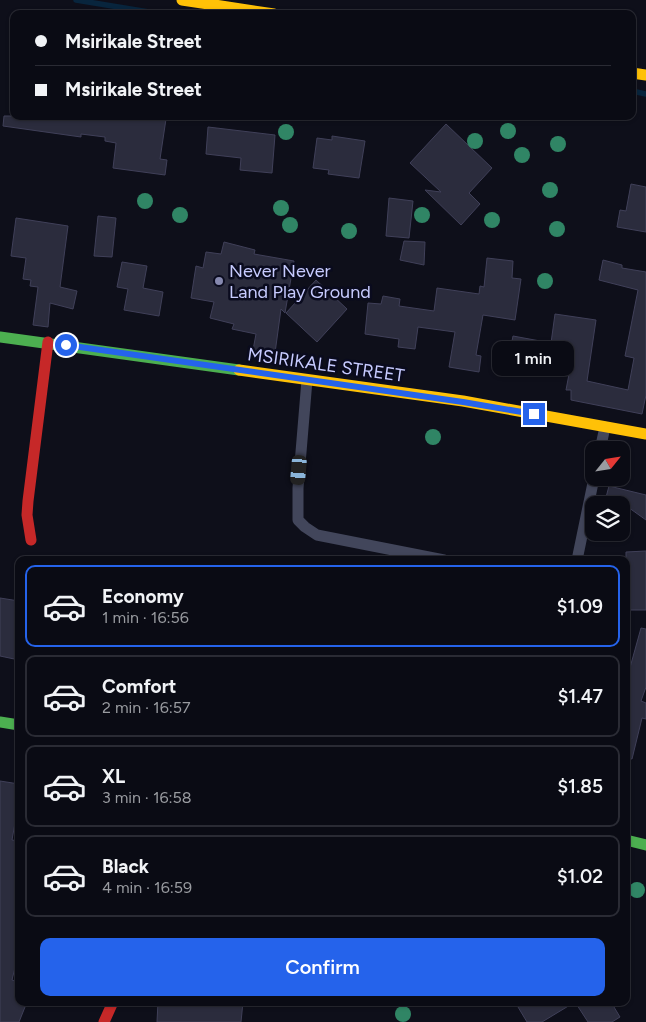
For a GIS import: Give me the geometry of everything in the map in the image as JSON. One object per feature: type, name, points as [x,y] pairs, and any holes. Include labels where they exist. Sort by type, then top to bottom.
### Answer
[{"type":"street","points":[[182,0],[248,10]]},
{"type":"street","name":"MSIRIKALE STREET","points":[[0,337],[48,342],[463,402],[646,434]]},
{"type":"street","points":[[31,540],[27,515],[28,501],[48,342]]},
{"type":"street","points":[[0,722],[15,724]]},
{"type":"street","points":[[630,841],[646,845]]},
{"type":"street","points":[[104,1022],[111,1006]]},
{"type":"lane","points":[[308,380],[298,488],[298,520],[317,535],[424,556]]},
{"type":"lane","points":[[602,441],[605,426]]},
{"type":"lane","points":[[578,556],[592,486]]},
{"type":"building","points":[[4,116],[10,116],[10,120],[166,120],[160,159],[167,160],[165,175],[113,168],[116,143],[105,141],[105,137],[81,134],[81,137],[3,126]]},
{"type":"building","points":[[446,124],[492,168],[469,193],[480,204],[461,225],[425,190],[441,192],[410,163]]},
{"type":"building","points":[[208,127],[275,135],[272,173],[240,170],[241,158],[206,154]]},
{"type":"building","points":[[332,136],[365,141],[359,178],[328,174],[329,170],[313,168],[317,138],[332,140]]},
{"type":"building","points":[[631,184],[646,187],[646,232],[617,227],[620,210],[626,211]]},
{"type":"building","points":[[389,198],[413,201],[409,238],[386,236]]},
{"type":"building","points":[[98,216],[116,218],[112,257],[94,256]]},
{"type":"building","points":[[16,218],[68,226],[60,287],[77,291],[73,309],[50,303],[48,327],[33,325],[38,287],[30,286],[31,280],[23,279],[26,258],[11,256]]},
{"type":"building","points":[[404,241],[425,242],[424,265],[400,260]]},
{"type":"building","points":[[224,242],[255,250],[254,254],[294,261],[285,313],[281,309],[275,353],[253,350],[256,334],[232,329],[234,324],[210,318],[214,302],[191,298],[196,266],[203,268],[206,252],[221,254]]},
{"type":"building","points":[[487,258],[513,261],[512,278],[521,279],[515,320],[483,315],[476,355],[481,356],[479,372],[449,367],[455,332],[418,327],[415,349],[398,347],[399,339],[365,334],[368,303],[381,304],[383,296],[400,299],[399,306],[434,311],[437,288],[479,294],[480,286],[484,287]]},
{"type":"building","points":[[603,260],[622,265],[622,268],[646,272],[646,395],[642,414],[571,400],[571,390],[566,390],[570,369],[564,368],[565,361],[526,354],[522,373],[506,370],[513,336],[551,343],[555,314],[596,320],[587,381],[628,390],[634,358],[625,356],[638,290],[599,280]]},
{"type":"building","points":[[122,262],[147,266],[143,288],[163,292],[159,316],[124,310],[128,289],[117,287]]},
{"type":"building","points":[[316,280],[347,309],[317,342],[286,313]]},
{"type":"building","points":[[609,486],[646,495],[646,520],[630,509],[630,496],[606,496]]},
{"type":"building","points":[[646,551],[646,610],[630,610],[630,556],[626,556],[626,552]]},
{"type":"building","points":[[0,598],[15,600],[15,659],[0,656]]},
{"type":"building","points":[[641,628],[646,629],[646,687],[641,701],[646,703],[646,719],[642,718],[632,759],[630,759],[630,668]]},
{"type":"building","points":[[0,781],[15,783],[15,823],[12,840],[15,840],[15,968],[12,980],[15,981],[15,1006],[25,1006],[19,1022],[0,1022]]},
{"type":"building","points":[[158,1006],[243,1006],[241,1022],[157,1022]]},
{"type":"building","points":[[517,1006],[568,1006],[542,1022],[527,1022]]},
{"type":"building","points":[[578,1006],[613,1006],[620,1017],[612,1022],[588,1022]]},
{"type":"waterway","points":[[76,0],[137,10]]},
{"type":"waterway","points":[[636,92],[646,94]]},
{"type":"traffic: fast","points":[[0,337],[239,370]]},
{"type":"traffic: fast","points":[[0,722],[15,724]]},
{"type":"traffic: fast","points":[[630,841],[646,845]]},
{"type":"traffic: slow","points":[[182,0],[248,10]]},
{"type":"traffic: slow","points":[[636,74],[646,75]]},
{"type":"traffic: slow","points":[[239,370],[463,401],[646,434]]},
{"type":"traffic: jam","points":[[31,540],[27,515],[28,501],[48,342]]},
{"type":"traffic: jam","points":[[104,1022],[111,1006]]},
{"type":"place","name":"Never Never Land Play Ground","points":[[219,281]]},
{"type":"route","points":[[66,345],[463,402],[534,414]]}]
